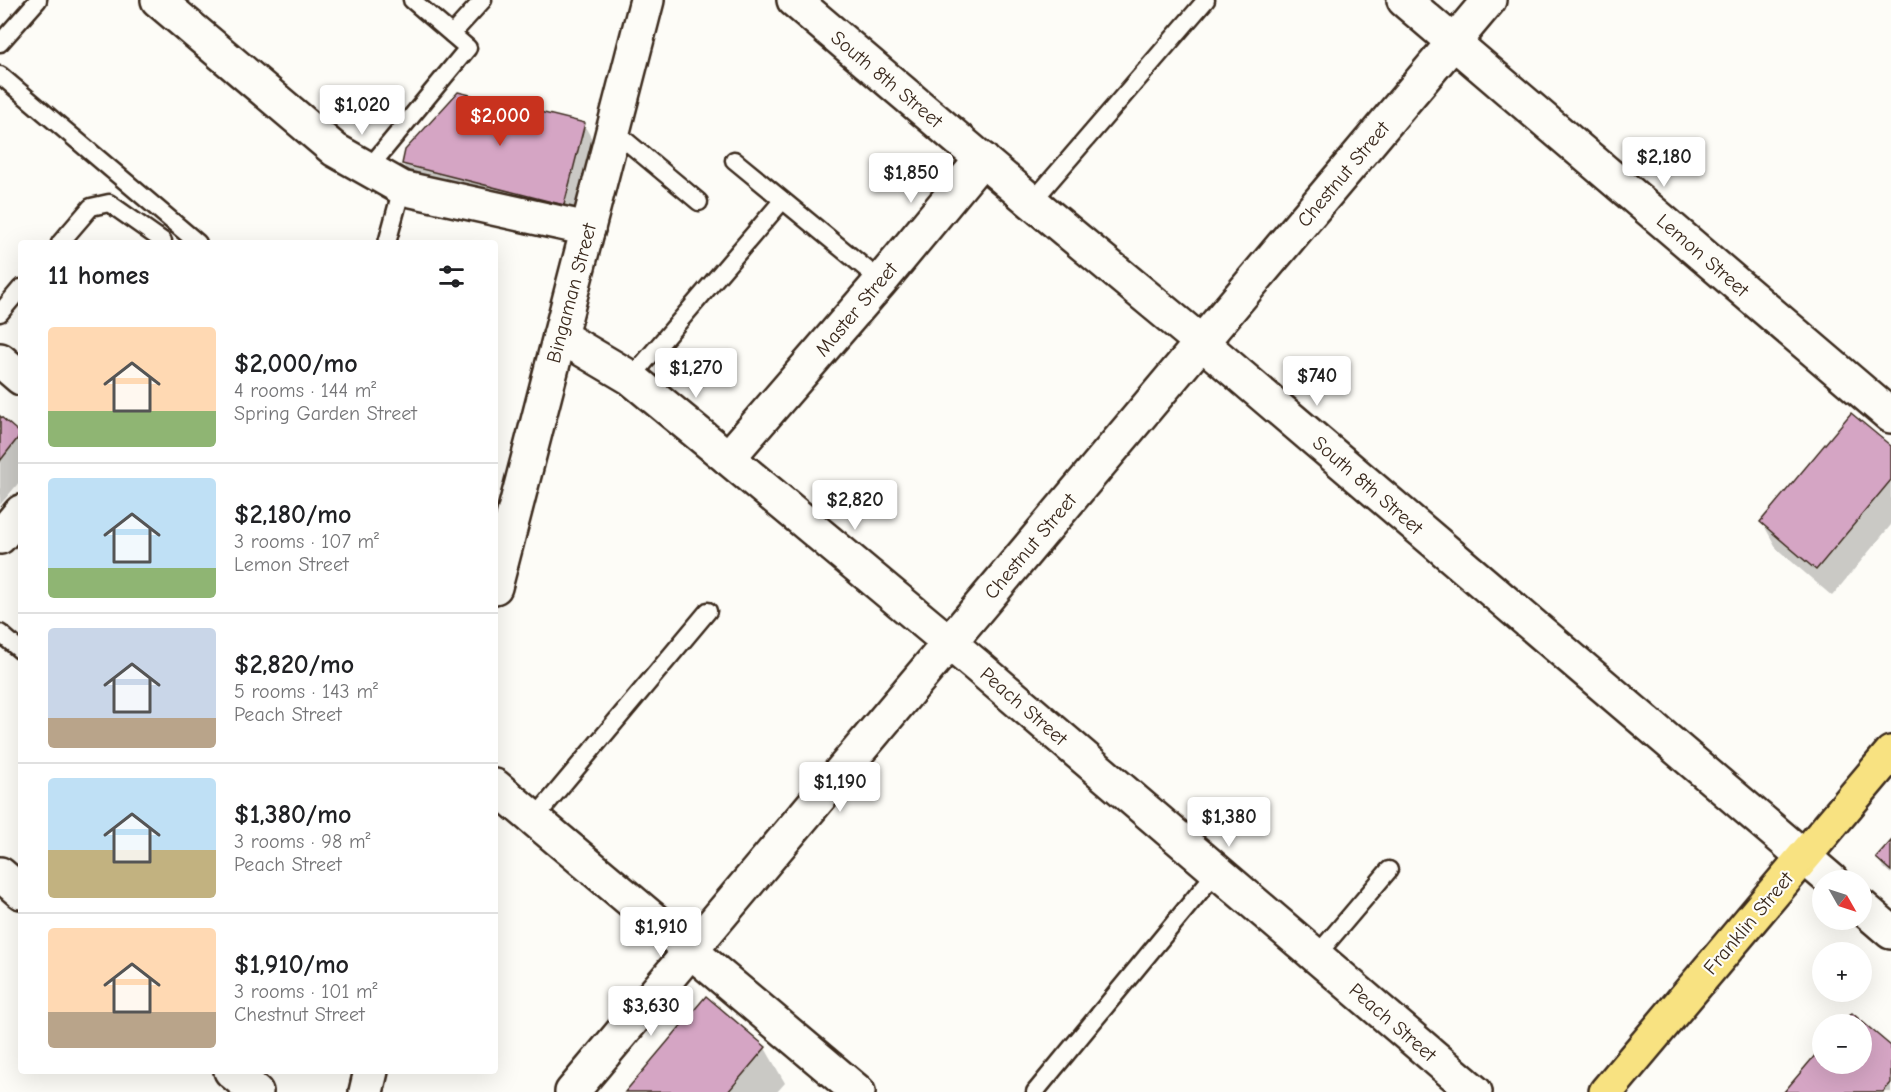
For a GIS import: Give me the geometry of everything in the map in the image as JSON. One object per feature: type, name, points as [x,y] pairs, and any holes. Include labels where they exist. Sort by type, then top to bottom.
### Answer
[{"type":"main road","name":"Franklin Street","points":[[1606,1092],[1891,753]]},
{"type":"street","points":[[159,0],[335,150],[402,188],[588,229]]},
{"type":"street","name":"Bingaman Street","points":[[498,575],[646,0]]},
{"type":"street","name":"South 8th Street","points":[[794,0],[1032,202],[1202,342],[1819,870]]},
{"type":"street","name":"Lemon Street","points":[[1404,0],[1890,414]]},
{"type":"street","name":"Chestnut Street","points":[[572,1092],[1489,0]]},
{"type":"street","name":"Master Street","points":[[728,458],[881,281],[982,159]]},
{"type":"street","name":"Peach Street","points":[[560,336],[632,378],[949,642],[1475,1092]]},
{"type":"street","points":[[0,360],[18,375]]},
{"type":"street","points":[[0,537],[18,516]]},
{"type":"street","points":[[498,789],[858,1092]]},
{"type":"street","points":[[0,874],[18,889]]},
{"type":"street","points":[[1872,916],[1891,932]]},
{"type":"street","points":[[235,1074],[256,1092]]},
{"type":"street","points":[[366,1092],[370,1074]]},
{"type":"lane","points":[[0,43],[38,0]]},
{"type":"lane","points":[[368,169],[468,48],[412,0]]},
{"type":"lane","points":[[452,34],[483,0]]},
{"type":"lane","points":[[1032,202],[1206,0]]},
{"type":"lane","points":[[0,75],[194,240]]},
{"type":"lane","points":[[613,130],[699,202]]},
{"type":"lane","points":[[734,160],[881,281]]},
{"type":"lane","points":[[388,240],[402,188]]},
{"type":"lane","points":[[632,378],[782,201]]},
{"type":"lane","points":[[63,240],[91,207],[109,202],[160,240]]},
{"type":"lane","points":[[0,313],[18,292]]},
{"type":"lane","points":[[534,819],[708,611]]},
{"type":"lane","points":[[0,633],[18,648]]},
{"type":"lane","points":[[1316,956],[1389,870]]},
{"type":"lane","points":[[1035,1092],[1217,871]]},
{"type":"building","points":[[458,92],[585,123],[564,205],[402,164],[405,150]]},
{"type":"building","points":[[1851,413],[1891,446],[1891,480],[1816,570],[1760,522]]},
{"type":"building","points":[[0,416],[18,431],[18,438],[0,461]]},
{"type":"building","points":[[1891,841],[1891,871],[1876,858]]},
{"type":"building","points":[[706,996],[766,1047],[728,1092],[625,1092]]},
{"type":"building","points":[[1872,1030],[1891,1046],[1891,1083],[1883,1092],[1784,1092],[1812,1059],[1812,1074],[1872,1074]]}]
